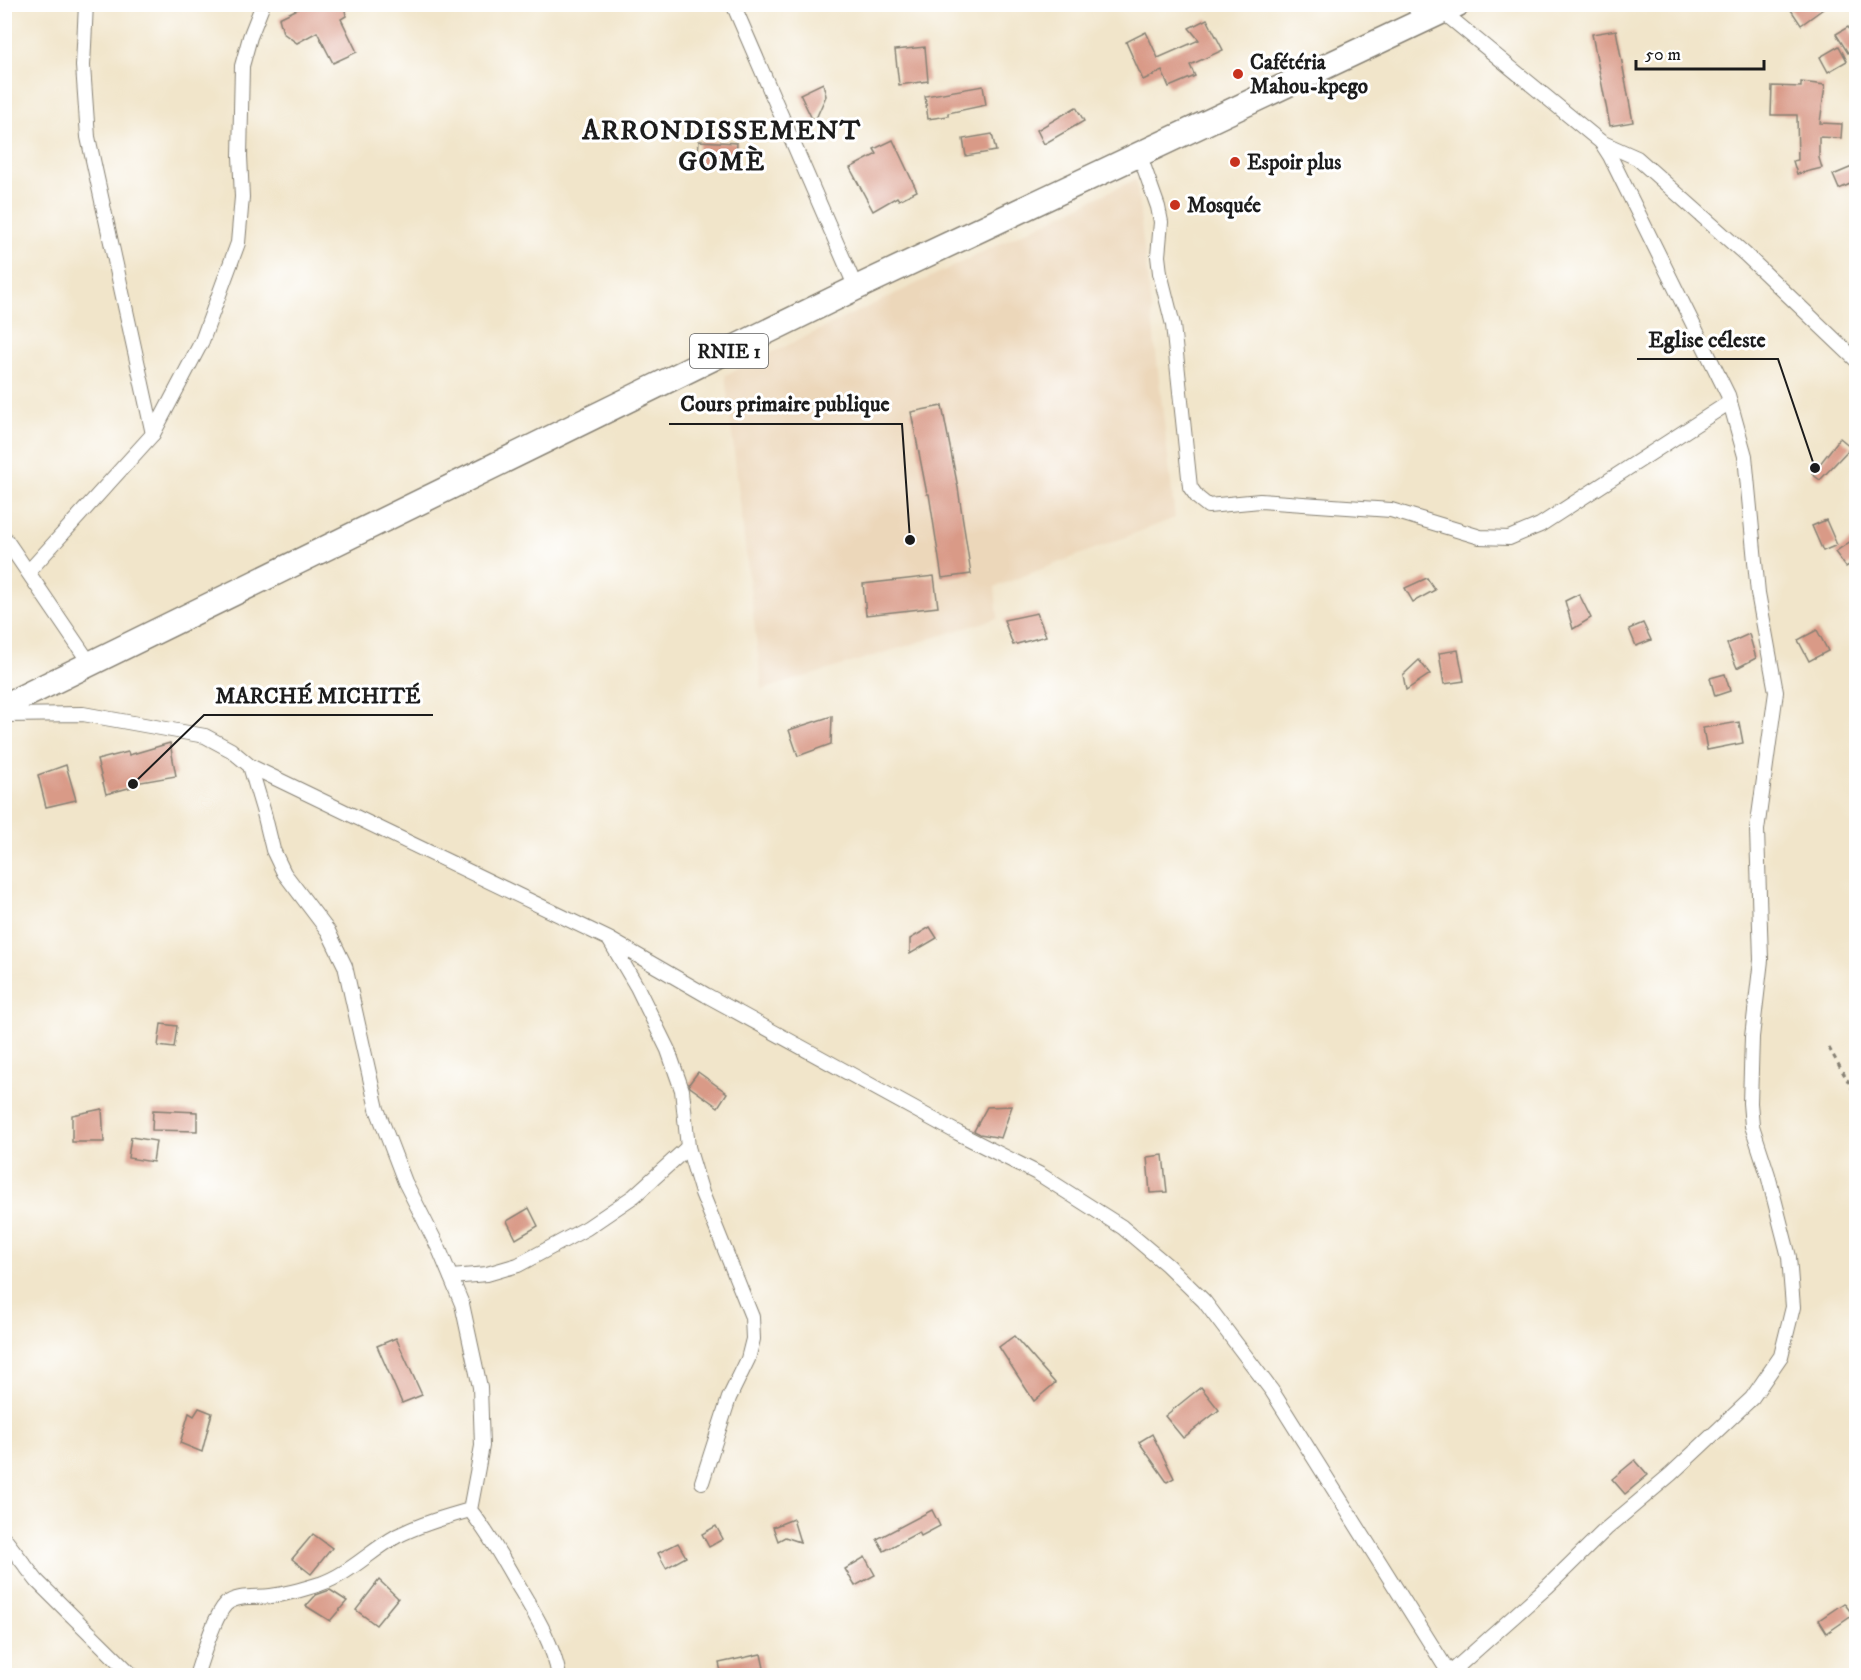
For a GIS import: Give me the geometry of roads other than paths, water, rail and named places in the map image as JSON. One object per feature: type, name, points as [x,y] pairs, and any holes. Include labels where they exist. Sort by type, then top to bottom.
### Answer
[{"type":"highway","name":"RNIE 1","points":[[4,706],[856,288],[1140,156],[1435,10]]},
{"type":"street","points":[[86,4],[83,66],[88,137],[153,434]]},
{"type":"street","points":[[29,571],[153,434],[202,341],[238,243],[242,197],[240,156],[242,66],[263,4]]},
{"type":"street","points":[[734,4],[856,288]]},
{"type":"street","points":[[1435,10],[1601,141],[1637,158],[1746,255],[1857,360]]},
{"type":"street","points":[[4,715],[83,714],[205,736],[231,750],[250,766],[609,939],[916,1110],[1039,1174],[1122,1227],[1167,1265],[1204,1301],[1272,1391],[1449,1675],[1548,1586],[1606,1529],[1671,1474],[1752,1398],[1781,1356],[1793,1307],[1789,1257],[1768,1175],[1752,1126],[1750,1103],[1752,1037],[1761,960],[1757,830],[1776,692],[1758,593],[1745,456],[1730,402],[1621,177],[1601,141]]},
{"type":"street","points":[[1140,156],[1161,222],[1158,256],[1173,325],[1190,487],[1208,506],[1260,501],[1391,510],[1480,537],[1509,538],[1540,525],[1730,402]]},
{"type":"street","points":[[4,537],[91,665]]},
{"type":"street","points":[[250,766],[273,850],[284,873],[328,932],[345,966],[377,1109],[405,1182],[439,1249],[462,1304],[480,1388],[482,1446],[470,1510],[487,1531],[535,1614],[556,1660],[559,1676]]},
{"type":"street","points":[[609,939],[637,987],[668,1050],[682,1090],[688,1147],[702,1192],[752,1317],[753,1340],[748,1359],[729,1398],[702,1482]]},
{"type":"street","points":[[451,1277],[487,1274],[518,1265],[587,1228],[634,1196],[688,1147]]},
{"type":"street","points":[[196,1676],[219,1615],[234,1599],[270,1596],[306,1589],[330,1581],[396,1537],[434,1520],[470,1510]]},
{"type":"street","points":[[4,1538],[37,1581],[133,1676]]},
{"type":"place","name":"Cafétéria Mahou-kpego","points":[[1238,74]]},
{"type":"place","name":"Espoir plus","points":[[1235,162]]},
{"type":"place","name":"Mosquée","points":[[1175,205]]},
{"type":"place","name":"Eglise céleste","points":[[1815,468]]},
{"type":"place","name":"Cours primaire publique","points":[[910,540]]},
{"type":"place","name":"MARCHÉ MICHITÉ","points":[[133,784]]},
{"type":"district","name":"ARRONDISSEMENT GOMÈ","points":[[722,146]]}]
